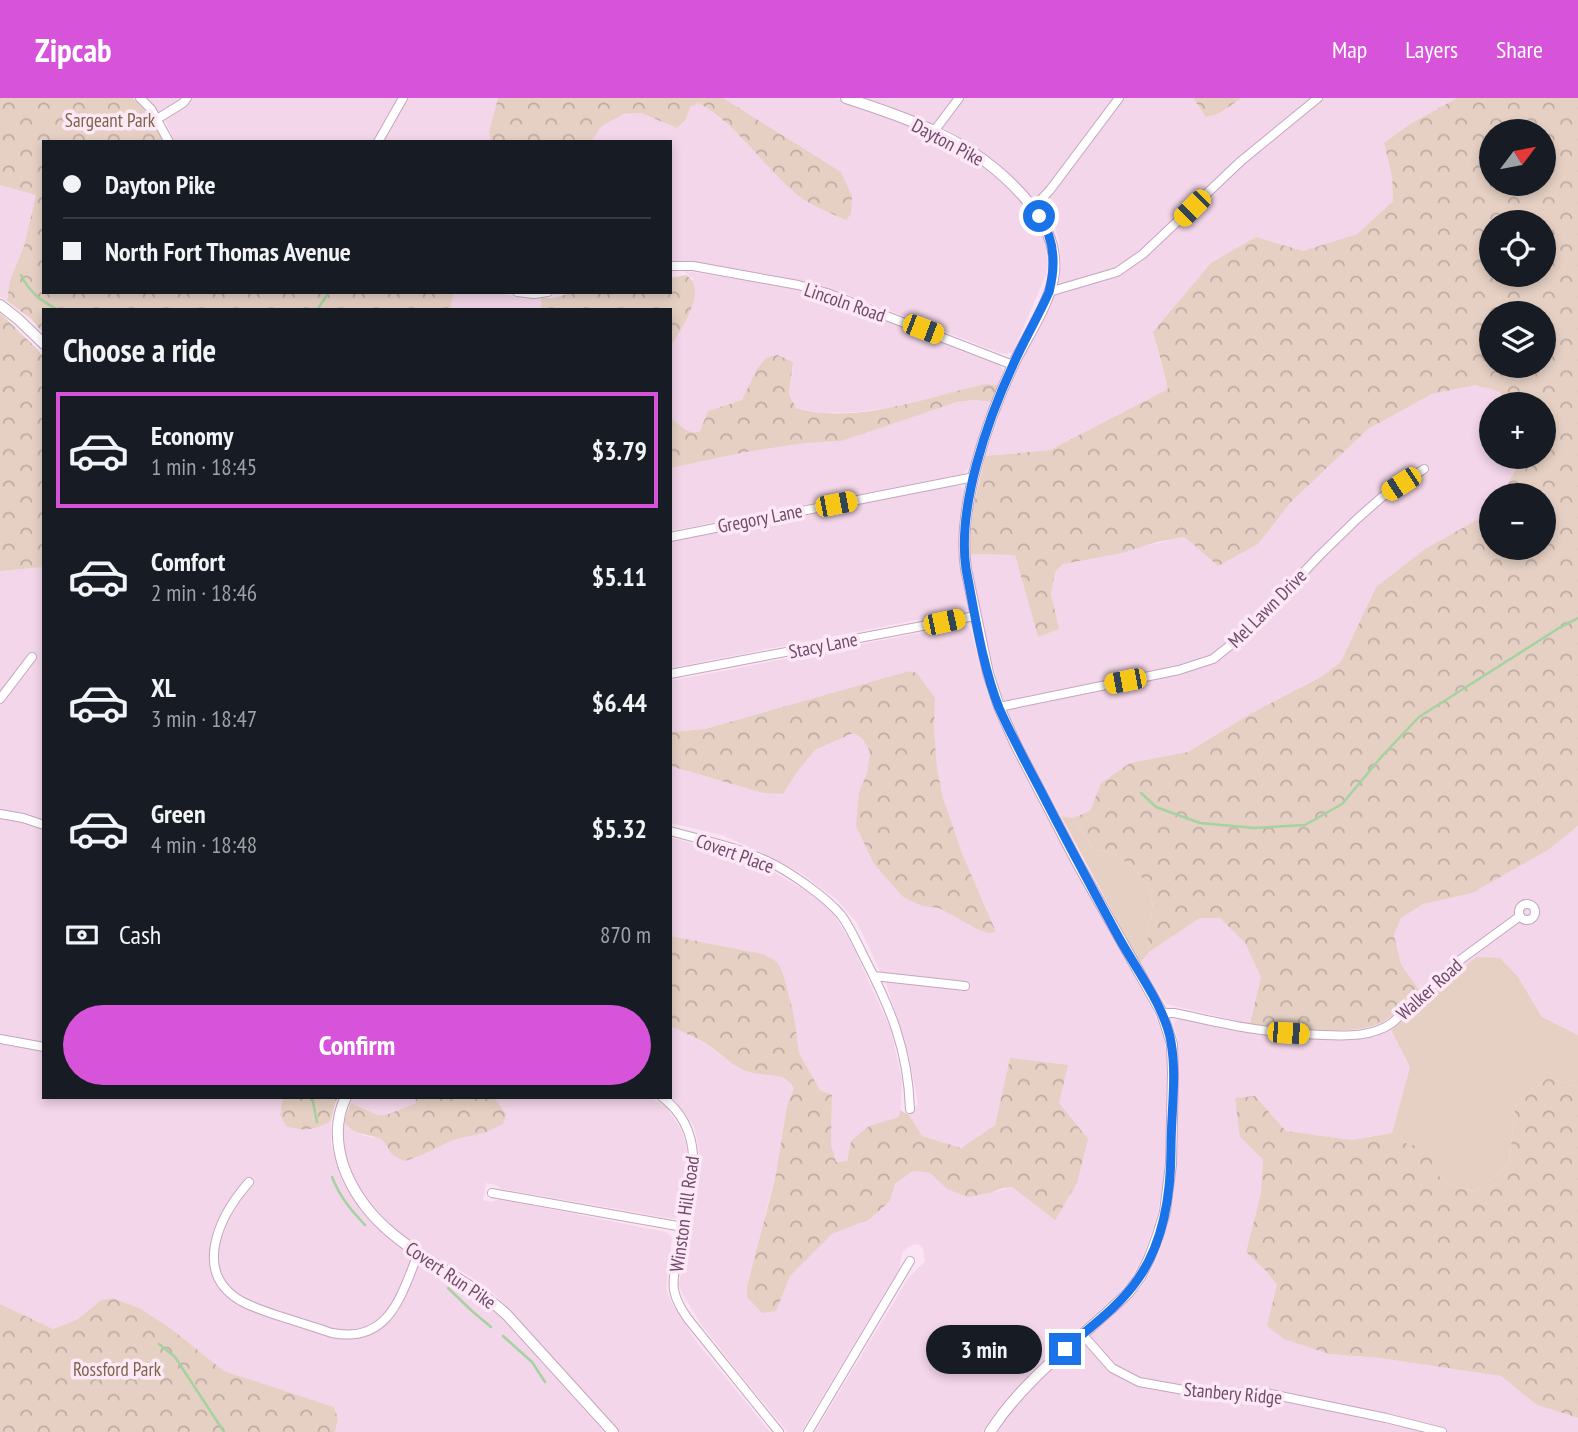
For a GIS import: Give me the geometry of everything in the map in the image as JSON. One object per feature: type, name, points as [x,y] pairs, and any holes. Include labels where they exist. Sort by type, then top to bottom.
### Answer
[{"type":"street","points":[[140,98],[157,119],[168,140]]},
{"type":"street","points":[[157,119],[187,98]]},
{"type":"street","points":[[379,140],[403,98]]},
{"type":"street","name":"Dayton Pike","points":[[846,98],[935,130],[969,149],[995,168],[1033,208],[1050,237],[1054,272],[1049,292],[1013,365],[993,415],[974,477],[964,533],[964,552],[975,616],[999,707],[1077,862],[1162,1013],[1172,1044],[1171,1164],[1165,1212],[1154,1248],[1137,1282],[1118,1303],[1029,1382],[990,1432]]},
{"type":"street","points":[[935,130],[959,98]]},
{"type":"street","points":[[1033,208],[1119,98]]},
{"type":"street","points":[[1049,292],[1117,272],[1130,264],[1241,161],[1318,98]]},
{"type":"street","name":"Lincoln Road","points":[[672,266],[693,266],[798,285],[827,293],[1013,365]]},
{"type":"street","points":[[0,305],[42,342]]},
{"type":"street","name":"Mel Lawn Drive","points":[[999,707],[1178,670],[1213,659],[1247,632],[1357,519],[1382,497],[1424,469]]},
{"type":"street","name":"Gregory Lane","points":[[672,537],[974,477]]},
{"type":"street","name":"Stacy Lane","points":[[672,674],[975,616]]},
{"type":"street","points":[[0,699],[32,657]]},
{"type":"street","points":[[0,814],[42,824]]},
{"type":"street","name":"Covert Place","points":[[672,832],[768,862],[813,890],[840,914],[891,1013],[909,1082],[910,1109]]},
{"type":"street","name":"Walker Road","points":[[1162,1013],[1276,1032],[1336,1035],[1371,1032],[1392,1023],[1451,968],[1520,916]]},
{"type":"street","points":[[874,976],[965,986]]},
{"type":"street","points":[[0,1039],[42,1047]]},
{"type":"street","name":"Covert Run Pike","points":[[345,1099],[338,1118],[337,1137],[345,1171],[377,1220],[418,1254],[491,1300],[613,1432]]},
{"type":"street","name":"Winston Hill Road","points":[[664,1099],[683,1121],[692,1138],[695,1158],[674,1282],[677,1300],[688,1319],[779,1432]]},
{"type":"street","points":[[249,1182],[234,1199],[220,1225],[214,1258],[221,1284],[229,1293],[250,1306],[345,1336],[368,1332],[378,1326],[395,1307],[418,1254]]},
{"type":"street","points":[[492,1193],[683,1227]]},
{"type":"street","points":[[807,1432],[910,1261]]},
{"type":"street","name":"Stanbery Ridge","points":[[1082,1334],[1112,1368],[1139,1382],[1195,1392],[1266,1393],[1442,1432]]},
{"type":"shaded area","points":[[146,98],[498,98],[489,132],[491,140],[174,140],[166,122]]},
{"type":"shaded area","points":[[723,98],[836,98],[948,142],[981,163],[1023,202],[1040,226],[1048,263],[1047,272],[1013,352],[1000,353],[841,292],[690,262],[672,263],[672,140],[592,140],[602,126],[624,114],[641,113],[677,128],[686,119],[690,107],[699,103],[743,138],[795,193],[779,134]]},
{"type":"shaded area","points":[[862,98],[1193,98],[1206,117],[1218,114],[1242,98],[1457,98],[1410,124],[1384,143],[1392,177],[1393,201],[1357,234],[1303,251],[1256,237],[1153,332],[1168,389],[1050,450],[985,456],[1004,400],[1060,279],[1059,240],[1043,208],[977,149],[947,129]]},
{"type":"shaded area","points":[[0,185],[36,194],[24,246],[10,280],[7,301],[0,297]]},
{"type":"shaded area","points":[[684,271],[758,282],[837,300],[998,363],[1003,374],[998,385],[985,384],[896,407],[822,413],[796,408],[789,394],[793,367],[750,387],[742,400],[708,411],[699,432],[692,434],[672,419],[672,345],[679,332],[693,279]]},
{"type":"shaded area","points":[[454,294],[503,294],[521,299],[541,298],[541,308],[450,308]]},
{"type":"shaded area","points":[[1476,385],[1500,392],[1479,392],[1479,469],[1516,469],[1508,483],[1479,483],[1479,519],[1425,549],[1376,587],[1342,662],[1321,677],[1250,714],[1188,752],[1130,763],[1101,783],[1090,811],[1073,818],[1061,816],[1014,729],[1000,691],[969,554],[1015,555],[1038,637],[1058,629],[1051,594],[1055,572],[1063,564],[1185,537],[1258,544],[1291,502],[1368,429],[1432,394]]},
{"type":"shaded area","points":[[957,402],[992,402],[971,464],[963,474],[672,531],[672,468],[746,452],[806,443],[842,441]]},
{"type":"shaded area","points":[[958,486],[964,490],[959,523],[959,563],[968,610],[672,668],[672,541],[936,488]]},
{"type":"shaded area","points":[[42,567],[42,1099],[283,1099],[280,1115],[321,1126],[331,1121],[331,1144],[337,1166],[352,1197],[376,1227],[397,1245],[474,1293],[500,1316],[604,1432],[335,1432],[338,1419],[334,1407],[224,1371],[170,1328],[141,1309],[113,1298],[101,1300],[78,1319],[53,1329],[0,1304],[0,571]]},
{"type":"shaded area","points":[[961,625],[969,627],[995,715],[1025,776],[1156,1017],[1164,1038],[1168,1066],[1164,1180],[1155,1223],[1142,1258],[1130,1280],[1117,1295],[1031,1372],[982,1432],[815,1432],[909,1277],[925,1262],[920,1245],[908,1247],[902,1253],[899,1269],[801,1432],[788,1432],[750,1387],[701,1324],[679,1285],[697,1185],[699,1148],[694,1126],[672,1098],[672,1027],[706,1044],[749,1072],[776,1075],[791,1082],[794,1088],[787,1106],[775,1179],[765,1214],[776,1311],[790,1276],[832,1234],[870,1219],[890,1201],[895,1184],[913,1171],[930,1173],[947,1189],[990,1193],[1012,1187],[1055,1219],[1010,1058],[995,1125],[960,1148],[922,1136],[909,1115],[918,1104],[909,1056],[887,986],[858,924],[837,900],[801,873],[722,835],[672,823],[672,767],[763,793],[783,794],[815,750],[853,733],[862,738],[870,752],[867,773],[859,792],[874,864],[903,897],[922,906],[939,908],[996,932],[962,853],[943,798],[937,768],[935,698],[917,673],[909,671],[705,729],[672,732],[672,681]]},
{"type":"shaded area","points":[[1578,826],[1578,1035],[1542,1017],[1518,977],[1461,968],[1426,1000],[1401,964],[1394,935],[1401,918],[1422,904],[1472,893],[1548,850]]},
{"type":"shaded area","points":[[672,838],[762,865],[809,893],[831,910],[851,943],[890,1028],[902,1080],[900,1117],[851,1141],[847,1161],[836,1162],[831,1144],[832,1095],[820,1090],[799,1053],[794,1016],[763,954],[672,936]]},
{"type":"shaded area","points":[[1200,918],[1220,918],[1245,943],[1261,977],[1250,1024],[1166,1004],[1140,963],[1149,952]]},
{"type":"shaded area","points":[[1189,1018],[1223,1029],[1314,1039],[1374,1037],[1391,1030],[1410,1067],[1392,1133],[1352,1140],[1286,1131],[1255,1096],[1240,1137],[1263,1160],[1261,1193],[1246,1252],[1267,1272],[1329,1354],[1380,1358],[1501,1376],[1537,1405],[1578,1418],[1578,1432],[998,1432],[1019,1401],[1137,1291],[1155,1263],[1173,1203],[1179,1069],[1178,1039],[1173,1024],[1177,1020]]},
{"type":"shaded area","points":[[353,1099],[416,1099],[417,1103],[389,1114],[378,1115],[351,1103]]},
{"type":"shaded area","points":[[495,1099],[652,1099],[666,1107],[681,1129],[688,1165],[678,1216],[674,1219],[502,1189],[486,1183],[483,1200],[492,1202],[499,1199],[666,1232],[670,1235],[672,1239],[666,1288],[671,1302],[696,1341],[770,1432],[619,1432],[493,1293],[397,1231],[358,1187],[343,1149],[344,1121],[348,1128],[385,1142],[394,1156],[422,1155],[453,1140],[484,1133],[505,1114]]},
{"type":"green space","name":"Sargeant Park","points":[[0,98],[133,98],[153,119],[164,140],[42,140],[42,294],[454,294],[450,308],[42,308],[42,332],[31,319],[7,301],[10,280],[24,246],[36,195],[0,185]]},
{"type":"green space","points":[[498,98],[723,98],[841,172],[852,196],[851,214],[846,220],[800,197],[737,133],[699,103],[690,107],[686,119],[677,128],[641,113],[624,114],[602,126],[592,140],[491,140],[489,132]]},
{"type":"green space","points":[[1193,98],[1242,98],[1218,114],[1206,117]]},
{"type":"green space","points":[[1457,98],[1578,98],[1578,826],[1548,850],[1472,893],[1423,904],[1401,918],[1394,935],[1401,964],[1419,990],[1386,1020],[1374,1026],[1340,1030],[1250,1024],[1261,977],[1245,943],[1220,918],[1200,918],[1149,952],[1147,930],[1153,907],[1149,887],[1136,870],[1121,858],[1109,852],[1094,850],[1073,818],[1090,811],[1101,783],[1130,763],[1188,752],[1250,714],[1321,677],[1341,662],[1376,587],[1425,549],[1479,519],[1479,560],[1556,560],[1556,483],[1508,483],[1516,469],[1556,469],[1556,392],[1500,392],[1476,385],[1432,394],[1368,429],[1291,502],[1258,544],[1218,566],[1185,537],[1063,564],[1055,572],[1051,594],[1059,629],[1038,637],[1015,555],[969,554],[973,509],[985,456],[1050,450],[1168,389],[1153,332],[1211,263],[1256,237],[1303,251],[1357,234],[1393,201],[1392,177],[1384,143],[1410,124]]},
{"type":"green space","points":[[686,275],[693,282],[695,290],[690,311],[672,345],[672,308],[541,308],[541,298],[568,294],[672,294],[672,278]]},
{"type":"green space","points":[[0,313],[42,355],[42,567],[0,571]]},
{"type":"green space","points":[[777,355],[793,362],[789,394],[796,408],[816,412],[864,412],[985,384],[998,385],[992,402],[957,402],[842,441],[806,443],[746,452],[672,468],[672,419],[688,431],[700,431],[708,411],[742,400],[757,369],[766,358]]},
{"type":"green space","points":[[909,671],[917,673],[935,698],[937,768],[943,798],[962,853],[996,932],[989,933],[975,928],[939,908],[922,906],[903,897],[874,864],[856,826],[859,792],[867,773],[870,752],[862,738],[853,733],[815,750],[783,794],[763,793],[672,767],[672,732],[705,729]]},
{"type":"green space","points":[[1061,816],[1073,818],[1094,850],[1109,852],[1121,858],[1136,870],[1149,887],[1153,907],[1147,930],[1149,952],[1140,963]]},
{"type":"green space","points":[[672,936],[763,954],[777,962],[783,973],[794,1016],[799,1053],[820,1090],[832,1095],[831,1144],[836,1162],[847,1161],[851,1141],[869,1126],[899,1117],[900,1110],[909,1115],[922,1136],[961,1148],[995,1125],[1010,1058],[1068,1065],[1059,1103],[1088,1139],[1077,1183],[1055,1220],[1012,1187],[968,1197],[947,1189],[930,1173],[913,1171],[895,1184],[890,1201],[870,1219],[832,1234],[790,1276],[776,1311],[762,1313],[747,1297],[747,1287],[775,1179],[787,1106],[794,1088],[786,1079],[738,1067],[705,1043],[672,1027]]},
{"type":"green space","points":[[1476,957],[1500,958],[1518,977],[1542,1017],[1578,1035],[1578,1087],[1548,1078],[1516,1102],[1509,1164],[1476,1191],[1450,1186],[1439,1176],[1428,1145],[1409,1145],[1392,1133],[1410,1067],[1391,1030]]},
{"type":"green space","points":[[1548,1078],[1578,1087],[1578,1418],[1537,1405],[1501,1376],[1380,1358],[1329,1354],[1284,1339],[1267,1326],[1277,1285],[1246,1252],[1261,1193],[1263,1160],[1240,1137],[1235,1098],[1255,1096],[1286,1131],[1352,1140],[1392,1133],[1409,1145],[1428,1145],[1439,1149],[1439,1176],[1450,1186],[1476,1191],[1509,1164],[1516,1102]]},
{"type":"green space","points":[[283,1099],[337,1099],[331,1121],[314,1128],[298,1129],[286,1126],[280,1115]]},
{"type":"green space","points":[[415,1099],[495,1099],[506,1114],[503,1124],[484,1133],[453,1140],[405,1161],[394,1156],[379,1138],[354,1131],[344,1121],[351,1103],[378,1115],[389,1114],[416,1103]]},
{"type":"green space","name":"Rossford Park","points":[[113,1298],[141,1309],[170,1328],[224,1371],[334,1407],[338,1419],[335,1432],[0,1432],[0,1304],[53,1329],[78,1319],[101,1300]]},
{"type":"waterway","points":[[21,275],[36,296],[55,308]]},
{"type":"waterway","points":[[318,308],[328,294]]},
{"type":"waterway","points":[[1141,793],[1156,807],[1200,823],[1255,828],[1305,825],[1342,804],[1419,717],[1578,618]]},
{"type":"waterway","points":[[312,1099],[317,1122]]},
{"type":"waterway","points":[[332,1177],[338,1191],[365,1225]]},
{"type":"waterway","points":[[448,1288],[491,1327]]},
{"type":"waterway","points":[[503,1336],[532,1362],[545,1382]]},
{"type":"waterway","points":[[159,1344],[175,1357],[224,1432]]},
{"type":"route","points":[[1039,216],[1050,237],[1054,257],[1053,279],[1005,384],[980,454],[969,497],[964,533],[966,569],[988,673],[999,707],[1077,862],[1162,1013],[1172,1044],[1173,1061],[1171,1164],[1165,1212],[1154,1248],[1143,1273],[1128,1293],[1065,1349]]}]
